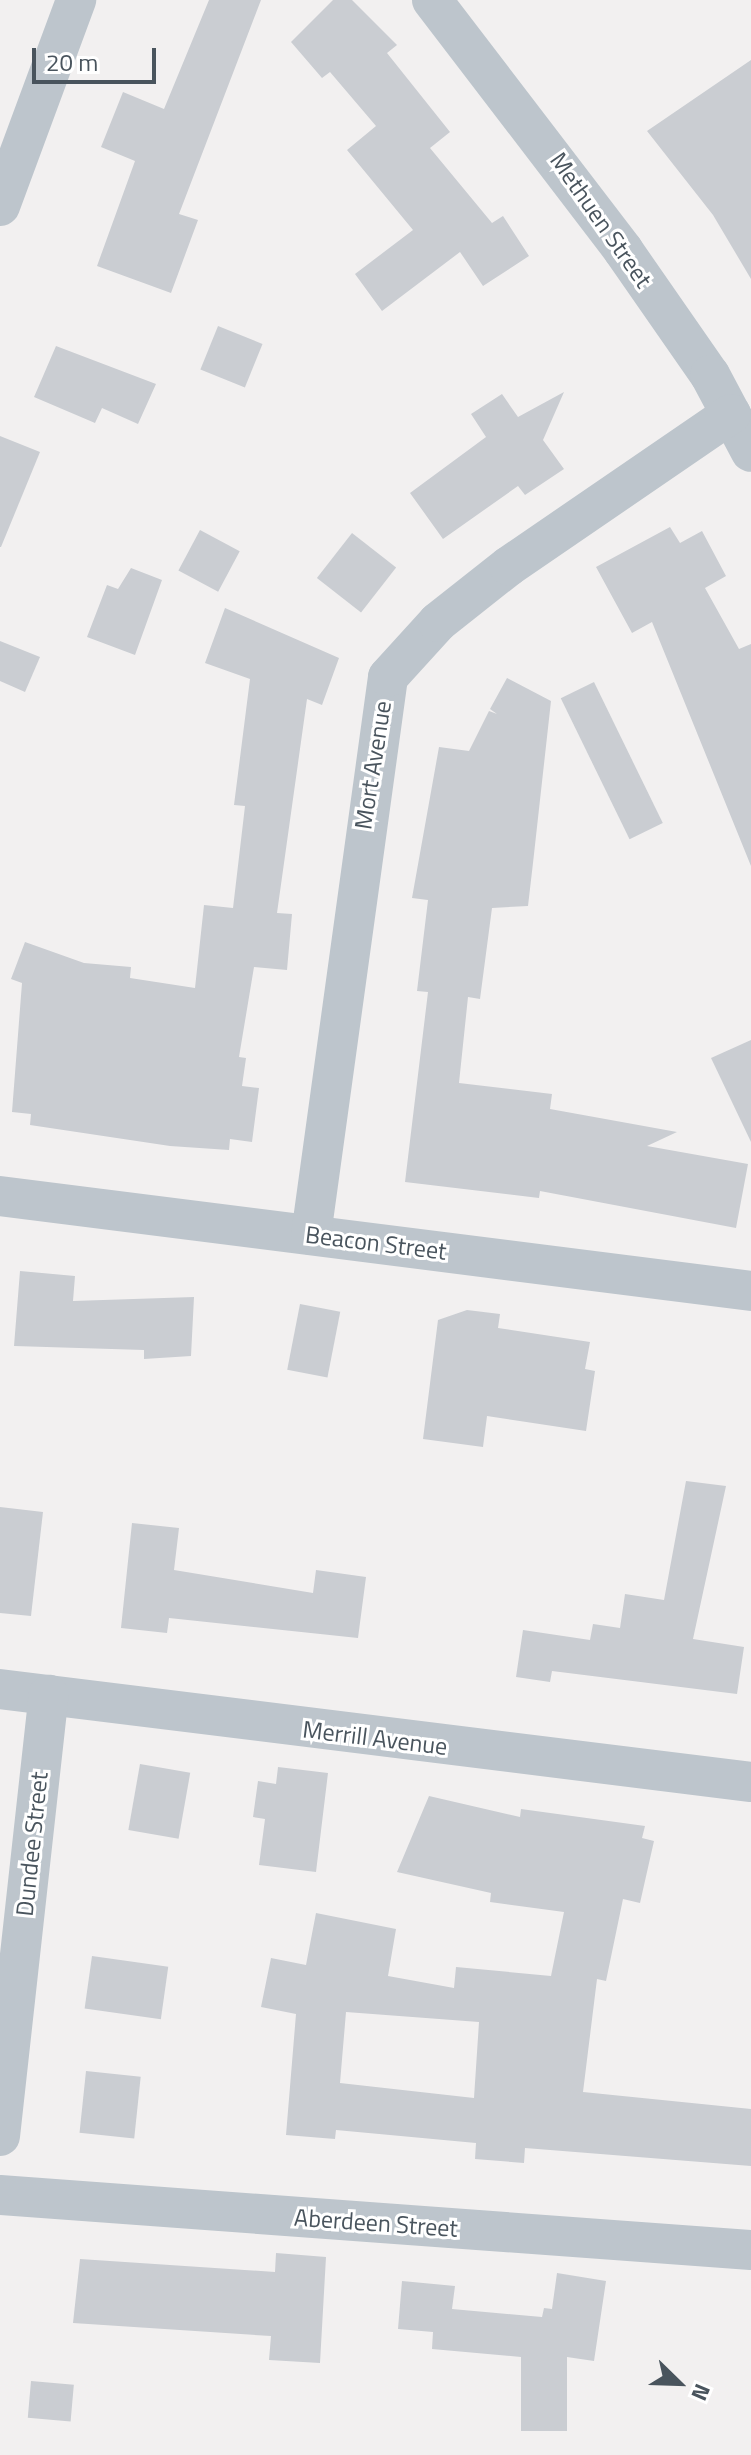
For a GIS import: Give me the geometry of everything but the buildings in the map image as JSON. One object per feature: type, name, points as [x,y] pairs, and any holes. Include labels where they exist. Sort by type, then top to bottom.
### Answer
[{"type":"street","points":[[0,206],[76,0]]},
{"type":"street","name":"Methuen Street","points":[[432,0],[568,174],[731,414],[751,452]]},
{"type":"street","name":"Mort Avenue","points":[[311,1235],[388,677],[438,622],[509,566],[731,414]]},
{"type":"street","name":"Beacon Street","points":[[0,1196],[751,1291]]},
{"type":"street","name":"Merrill Avenue","points":[[0,1689],[751,1782]]},
{"type":"street","name":"Dundee Street","points":[[0,2136],[49,1695]]},
{"type":"street","name":"Aberdeen Street","points":[[0,2195],[751,2250]]}]
